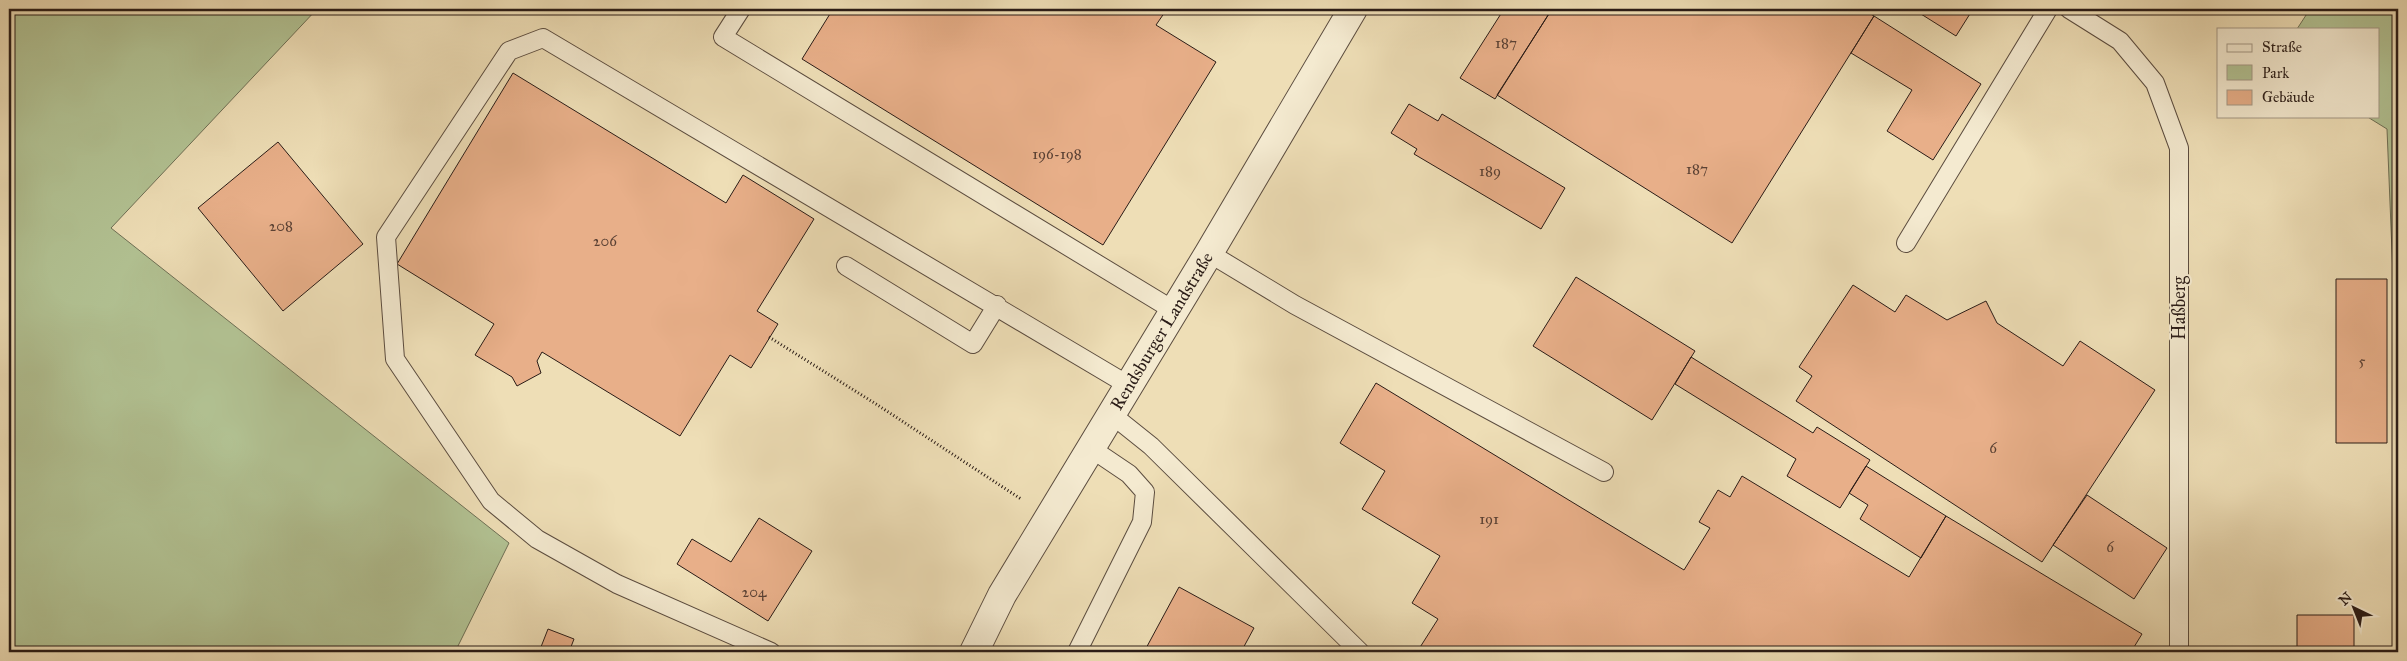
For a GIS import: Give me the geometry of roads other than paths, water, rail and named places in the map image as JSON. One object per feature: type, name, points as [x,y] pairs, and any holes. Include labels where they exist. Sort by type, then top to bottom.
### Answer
[{"type":"street","name":"Rendsburger Landstraße","points":[[974,652],[1002,595],[1089,447],[1111,414],[1353,9]]},
{"type":"lane","points":[[741,9],[723,37],[1173,310]]},
{"type":"lane","points":[[1906,243],[2048,9]]},
{"type":"lane","name":"Haßberg","points":[[2069,9],[2120,41],[2155,83],[2179,148],[2179,652]]},
{"type":"lane","points":[[771,652],[617,584],[537,540],[491,501],[395,359],[386,237],[509,51],[544,38],[997,305],[1128,385]]},
{"type":"lane","points":[[1208,253],[1295,306],[1604,472]]},
{"type":"lane","points":[[846,266],[973,344],[997,305]]},
{"type":"lane","points":[[1111,414],[1152,446],[1360,652]]},
{"type":"lane","points":[[1077,652],[1142,522],[1145,492],[1129,474],[1089,447]]}]
